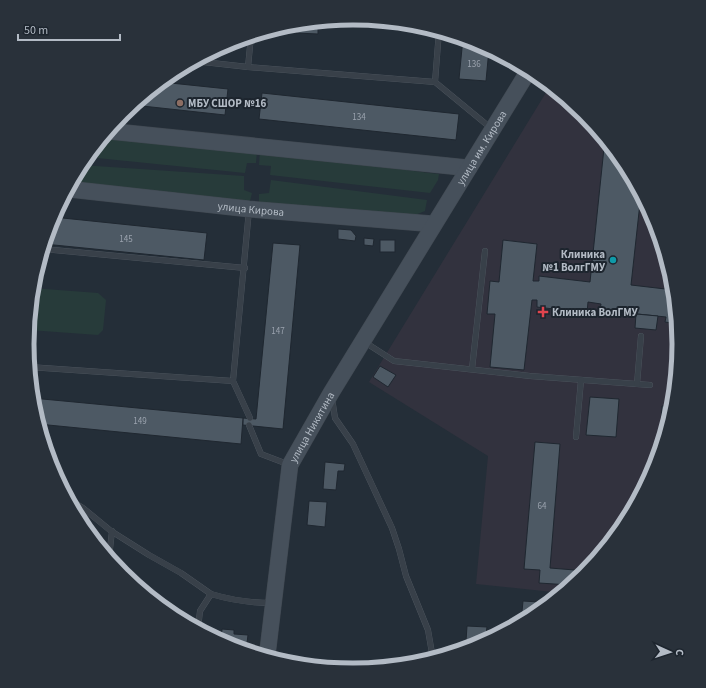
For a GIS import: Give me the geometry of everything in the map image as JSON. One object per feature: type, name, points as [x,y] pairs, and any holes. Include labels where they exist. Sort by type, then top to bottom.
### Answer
[{"type":"main road","name":"улица им. Кирова","points":[[434,224],[525,76]]},
{"type":"main road","points":[[116,131],[469,168]]},
{"type":"main road","name":"улица Кирова","points":[[74,190],[249,209],[434,224]]},
{"type":"main road","name":"улица Никитина","points":[[268,651],[290,465],[331,393],[434,224]]},
{"type":"lane","points":[[435,82],[439,37]]},
{"type":"lane","points":[[248,67],[250,42]]},
{"type":"lane","points":[[204,62],[435,82],[492,130]]},
{"type":"lane","points":[[249,209],[233,381],[250,418]]},
{"type":"lane","points":[[48,250],[244,268]]},
{"type":"lane","points":[[472,370],[485,251]]},
{"type":"lane","points":[[637,384],[641,336]]},
{"type":"lane","points":[[363,341],[394,361],[472,370],[650,385]]},
{"type":"lane","points":[[35,367],[233,381]]},
{"type":"lane","points":[[576,437],[581,380]]},
{"type":"lane","points":[[331,393],[335,418],[353,444],[392,528],[406,576],[428,630],[432,653]]},
{"type":"lane","points":[[249,425],[261,454],[290,465]]},
{"type":"lane","points":[[80,507],[112,531],[149,555],[181,573],[211,594],[255,603],[273,603]]},
{"type":"lane","points":[[110,550],[112,531]]},
{"type":"lane","points":[[199,623],[200,611],[211,594]]},
{"type":"shaded area","name":"Клиника ВолГМУ","points":[[547,91],[579,118],[618,167],[648,222],[661,261],[666,282],[672,344],[666,406],[655,447],[648,466],[629,504],[606,538],[593,554],[579,570],[553,592],[476,584],[488,456],[369,382]]},
{"type":"green space","points":[[111,137],[257,150],[256,163],[247,163],[245,173],[95,158]]},
{"type":"green space","points":[[260,150],[439,174],[438,180],[430,193],[270,175],[271,166],[259,165]]},
{"type":"green space","points":[[89,166],[244,176],[244,190],[252,193],[250,201],[78,183]]},
{"type":"green space","points":[[271,180],[427,200],[425,211],[415,215],[259,203],[259,194],[269,193]]},
{"type":"green space","points":[[39,289],[98,293],[106,300],[103,330],[98,335],[35,330]]},
{"type":"building","points":[[318,27],[318,34],[296,33],[296,30]]},
{"type":"building","points":[[462,44],[488,55],[486,81],[459,79]]},
{"type":"building","name":"МБУ СШОР №16","points":[[170,83],[228,89],[225,115],[141,106]]},
{"type":"building","points":[[262,93],[459,114],[456,140],[259,119]]},
{"type":"building","name":"Клиника №1 ВолгГМУ","points":[[604,148],[618,167],[640,205],[631,285],[667,289],[671,323],[665,322],[666,317],[600,310],[601,304],[588,302],[587,313],[537,307],[537,300],[532,300],[524,370],[490,367],[495,314],[487,314],[490,281],[499,282],[503,240],[537,244],[533,281],[539,281],[539,276],[590,282]]},
{"type":"building","points":[[60,218],[207,233],[204,260],[50,245]]},
{"type":"building","points":[[338,229],[351,230],[356,236],[355,241],[338,239]]},
{"type":"building","points":[[364,238],[374,239],[373,246],[364,245]]},
{"type":"building","points":[[380,240],[395,240],[395,252],[380,252]]},
{"type":"building","points":[[273,243],[300,245],[283,429],[243,425],[243,418],[256,419]]},
{"type":"building","points":[[636,314],[658,316],[656,330],[635,328]]},
{"type":"building","points":[[380,366],[396,375],[388,387],[373,377]]},
{"type":"building","points":[[590,397],[619,399],[616,437],[586,435]]},
{"type":"building","points":[[39,399],[243,418],[241,444],[44,425]]},
{"type":"building","points":[[662,406],[666,406],[661,425]]},
{"type":"building","points":[[535,442],[560,444],[550,568],[579,570],[562,585],[539,583],[540,570],[524,569]]},
{"type":"building","points":[[325,462],[345,464],[344,471],[338,471],[336,490],[323,489]]},
{"type":"building","points":[[309,501],[327,502],[325,527],[307,525]]},
{"type":"building","points":[[523,601],[539,602],[530,609],[522,614]]},
{"type":"building","points":[[467,626],[487,627],[486,634],[470,641],[466,641]]},
{"type":"building","points":[[222,629],[234,630],[234,634],[248,635],[247,645],[231,639],[222,635]]},
{"type":"place","name":"МБУ СШОР №16","points":[[180,103]]},
{"type":"place","name":"Клиника №1 ВолгГМУ","points":[[613,260]]},
{"type":"place","name":"Клиника ВолГМУ","points":[[543,312]]}]
